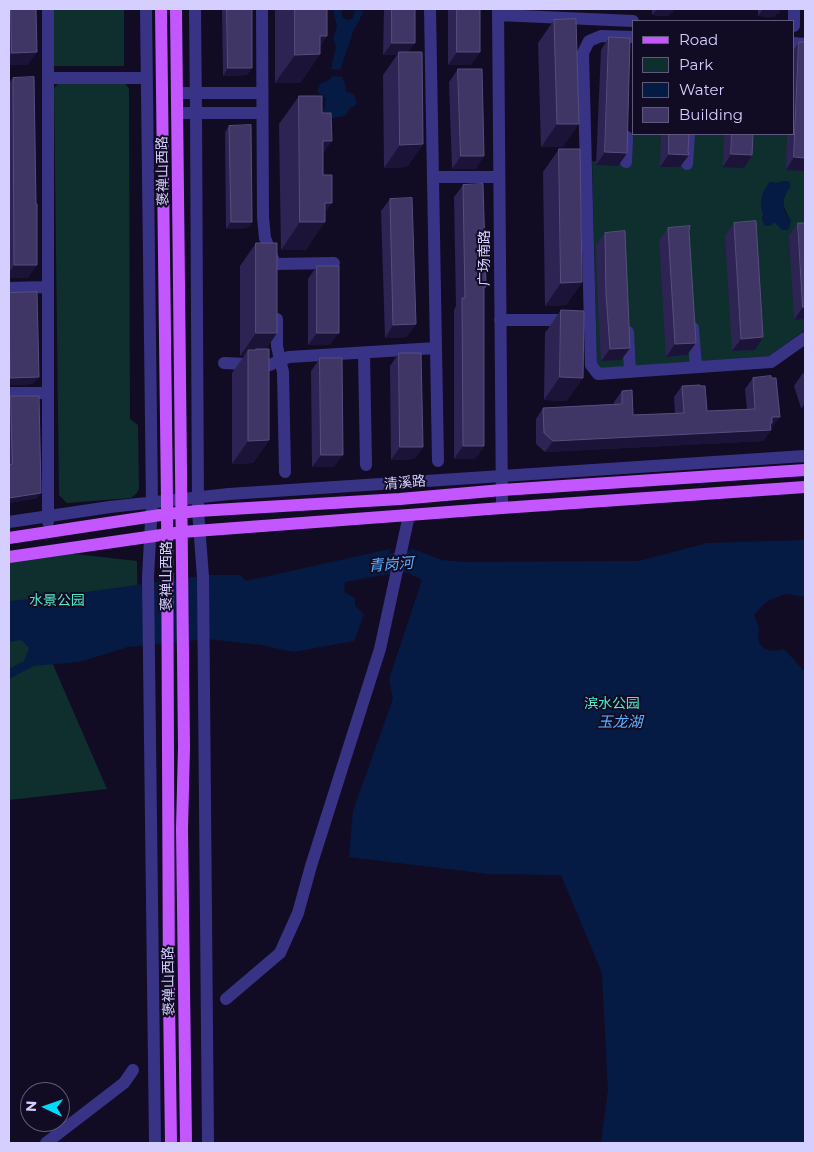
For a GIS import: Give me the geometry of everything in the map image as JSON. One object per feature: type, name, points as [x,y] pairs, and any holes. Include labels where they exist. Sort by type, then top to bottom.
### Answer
[{"type":"main road","name":"褒禅山西路","points":[[161,9],[167,507],[171,1143]]},
{"type":"main road","name":"褒禅山西路","points":[[176,9],[182,506],[184,747],[182,829],[186,1143]]},
{"type":"main road","name":"清溪路","points":[[9,538],[151,516],[167,507],[182,506],[198,511],[400,499],[502,490],[805,470]]},
{"type":"main road","points":[[9,557],[182,532],[805,487]]},
{"type":"street","points":[[48,9],[48,532]]},
{"type":"street","points":[[146,9],[152,503],[148,577],[156,1143]]},
{"type":"street","points":[[195,9],[198,511],[203,577],[208,1143]]},
{"type":"street","points":[[262,9],[263,217],[266,238],[275,268],[334,263]]},
{"type":"street","points":[[430,9],[438,461]]},
{"type":"street","points":[[794,9],[797,26]]},
{"type":"street","points":[[498,12],[580,14],[632,21]]},
{"type":"street","name":"广场南路","points":[[498,12],[502,508]]},
{"type":"street","points":[[631,40],[600,36],[589,41],[583,53],[591,365],[598,374],[771,362],[805,338]]},
{"type":"street","points":[[49,78],[147,78]]},
{"type":"street","points":[[177,93],[262,94]]},
{"type":"street","points":[[177,113],[262,113]]},
{"type":"street","points":[[626,162],[627,124]]},
{"type":"street","points":[[688,164],[689,135]]},
{"type":"street","points":[[433,177],[499,177]]},
{"type":"street","points":[[9,288],[48,287]]},
{"type":"street","points":[[276,309],[277,346],[283,372],[285,472]]},
{"type":"street","points":[[693,319],[696,367]]},
{"type":"street","points":[[500,320],[590,320]]},
{"type":"street","points":[[628,324],[630,372]]},
{"type":"street","points":[[224,363],[270,365],[289,356],[436,348]]},
{"type":"street","points":[[364,353],[366,465]]},
{"type":"street","points":[[9,393],[48,393]]},
{"type":"street","points":[[182,506],[198,498],[229,494],[805,456]]},
{"type":"street","points":[[9,522],[110,507],[152,503],[167,507]]},
{"type":"street","points":[[226,999],[280,953],[298,913],[311,866],[380,649],[409,515]]},
{"type":"street","points":[[46,1143],[124,1083],[133,1070]]},
{"type":"green space","points":[[54,9],[124,9],[124,66],[54,66]]},
{"type":"green space","points":[[794,48],[805,48],[805,330],[769,356],[597,369],[592,161],[630,164],[632,132],[632,135],[794,135]],"holes":[[[785,181],[787,191],[783,204],[791,220],[774,222],[767,226],[762,219],[762,197],[770,182]]]},
{"type":"green space","points":[[59,83],[125,83],[129,89],[130,419],[138,425],[139,489],[131,498],[67,503],[59,495],[54,88]]},
{"type":"green space","name":"水景公园","points":[[48,551],[137,561],[138,638],[48,653],[107,789],[9,800],[9,557]]},
{"type":"water","points":[[333,9],[341,9],[343,18],[347,20],[353,18],[355,10],[364,11],[353,32],[340,70],[331,69],[336,47],[333,38],[337,27]]},
{"type":"water","points":[[333,76],[342,77],[346,91],[354,95],[357,104],[350,108],[345,116],[318,120],[317,115],[324,109],[326,99],[317,91],[320,84]]},
{"type":"water","points":[[789,181],[791,187],[785,195],[784,208],[791,220],[788,230],[782,230],[774,222],[767,226],[764,225],[761,200],[770,182]]},
{"type":"water","name":"玉龙湖","points":[[805,540],[805,597],[785,594],[766,602],[754,615],[759,628],[758,638],[762,646],[772,651],[784,649],[805,672],[805,1143],[599,1143],[601,1142],[608,1090],[602,973],[561,875],[489,874],[349,857],[353,811],[393,699],[389,679],[422,580],[407,572],[411,548],[441,560],[465,562],[639,561],[707,543]]},
{"type":"water","points":[[390,549],[383,575],[345,582],[344,592],[355,598],[355,606],[364,614],[354,641],[293,652],[262,645],[208,639],[128,647],[79,662],[34,666],[9,679],[9,669],[24,661],[29,648],[21,640],[9,642],[9,601],[208,575],[240,575],[246,581]]},
{"type":"building","points":[[11,9],[36,9],[37,52],[12,53]]},
{"type":"building","points":[[227,9],[252,9],[252,68],[228,68]]},
{"type":"building","points":[[295,9],[327,9],[327,36],[320,36],[320,54],[295,55]]},
{"type":"building","points":[[392,9],[415,9],[415,43],[392,43]]},
{"type":"building","points":[[457,9],[480,9],[480,52],[457,52]]},
{"type":"building","points":[[576,19],[579,124],[557,124],[554,20]]},
{"type":"building","points":[[609,37],[630,38],[627,153],[605,152]]},
{"type":"building","points":[[799,42],[805,42],[805,158],[794,157]]},
{"type":"building","points":[[399,52],[422,52],[423,144],[400,145]]},
{"type":"building","points":[[458,69],[482,69],[484,156],[461,156]]},
{"type":"building","points":[[34,77],[37,265],[14,265],[13,78]]},
{"type":"building","points":[[299,96],[322,96],[322,113],[331,113],[332,141],[323,141],[323,175],[332,175],[332,203],[325,203],[325,222],[300,222]]},
{"type":"building","points":[[251,125],[252,222],[231,222],[229,126]]},
{"type":"building","points":[[669,135],[689,135],[689,155],[669,154]]},
{"type":"building","points":[[732,135],[753,135],[752,155],[731,154]]},
{"type":"building","points":[[559,149],[580,149],[582,282],[561,283]]},
{"type":"building","points":[[483,184],[486,287],[484,287],[484,446],[463,446],[462,298],[465,298],[463,185]]},
{"type":"building","points":[[412,198],[416,324],[393,325],[390,199]]},
{"type":"building","points":[[756,221],[763,337],[741,339],[734,223]]},
{"type":"building","points":[[798,223],[805,223],[805,307],[803,307]]},
{"type":"building","points":[[690,226],[696,343],[675,344],[668,228]]},
{"type":"building","points":[[625,231],[630,348],[610,349],[606,294],[605,233]]},
{"type":"building","points":[[256,243],[277,243],[277,333],[256,333]]},
{"type":"building","points":[[317,266],[339,266],[339,333],[317,333]]},
{"type":"building","points":[[37,292],[39,377],[10,378],[9,293]]},
{"type":"building","points":[[561,310],[584,311],[583,378],[560,377]]},
{"type":"building","points":[[269,349],[269,440],[248,441],[248,350]]},
{"type":"building","points":[[399,353],[421,353],[423,447],[400,447]]},
{"type":"building","points":[[320,358],[342,358],[343,455],[321,455]]},
{"type":"building","points":[[771,376],[771,378],[776,378],[780,417],[772,417],[772,423],[770,423],[771,430],[553,441],[544,433],[543,408],[622,404],[622,391],[632,390],[633,415],[684,413],[682,386],[700,385],[705,386],[707,411],[755,409],[753,378]]},
{"type":"building","points":[[11,396],[39,396],[41,493],[9,498],[9,465],[12,464]]},
{"type":"waterway","name":"青岗河","points":[[357,567],[415,561],[435,569]]},
{"type":"park label","name":"滨水公园","points":[[612,704]]}]
